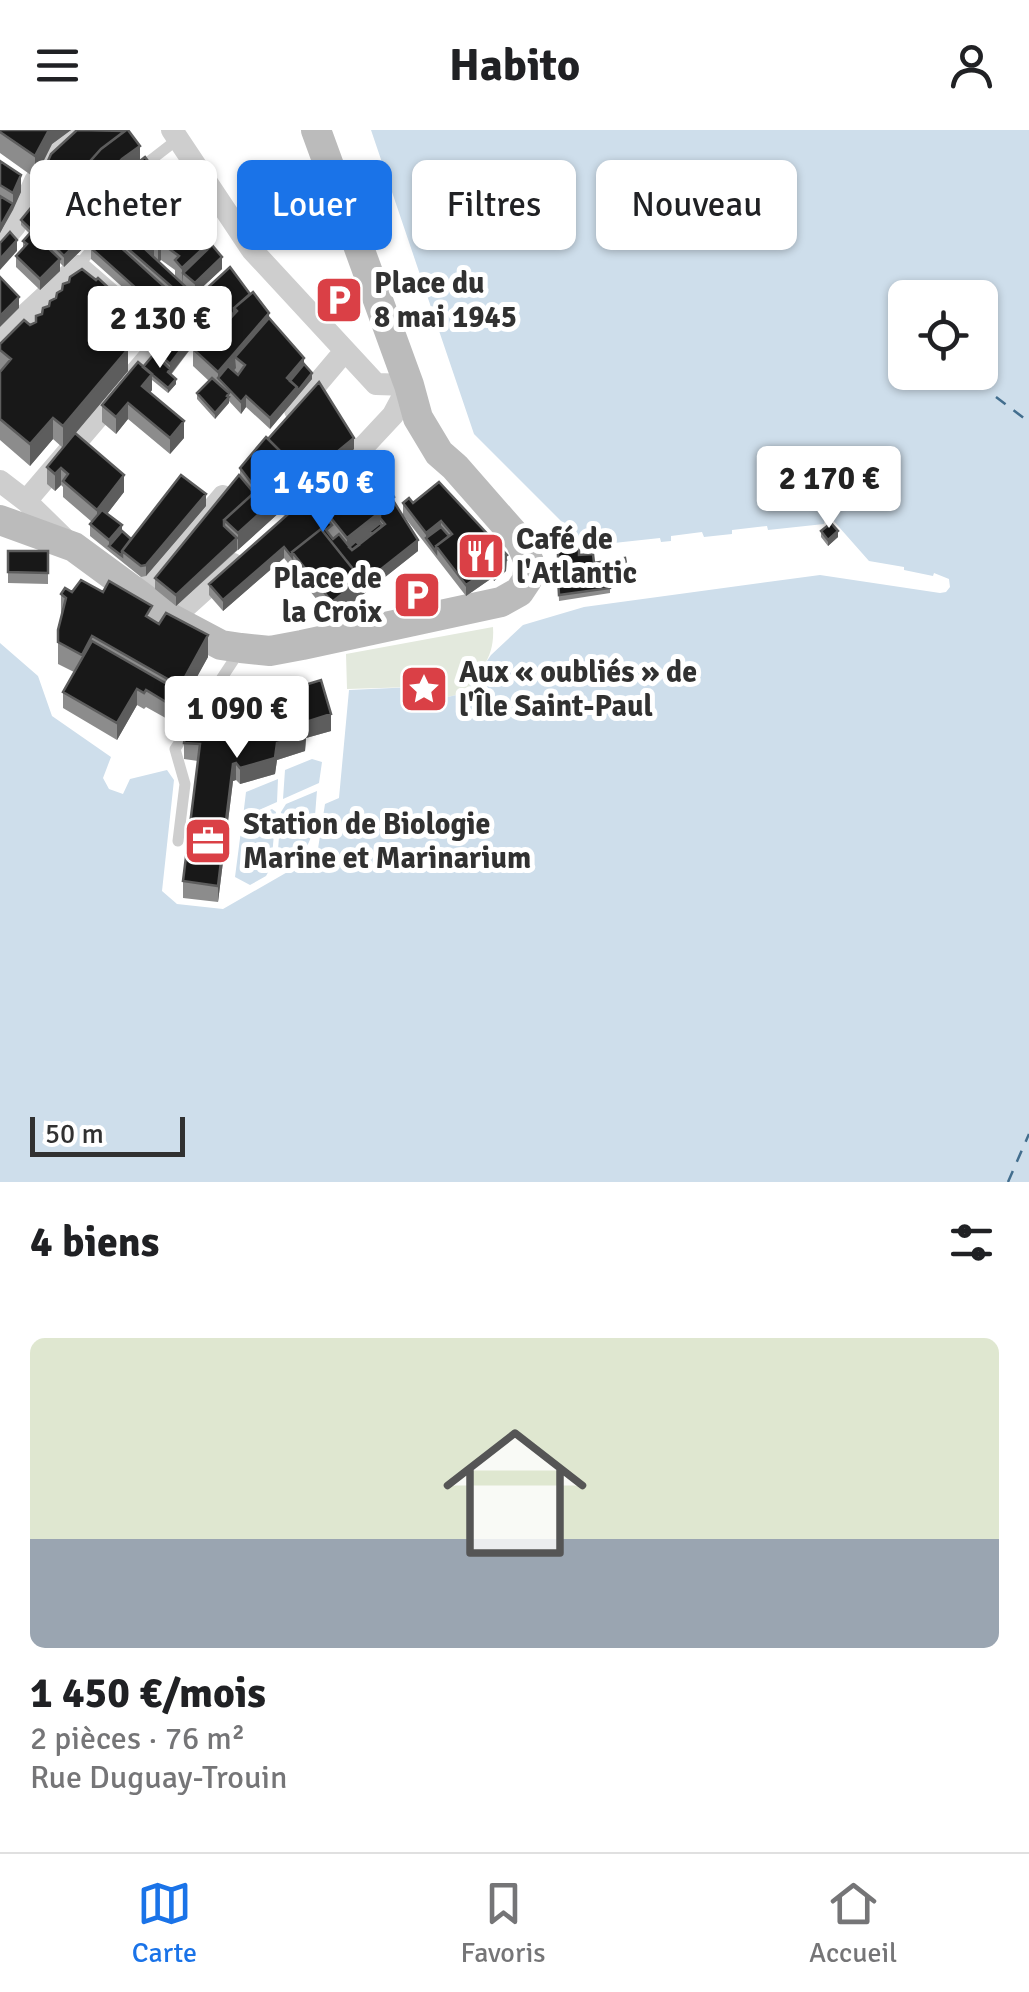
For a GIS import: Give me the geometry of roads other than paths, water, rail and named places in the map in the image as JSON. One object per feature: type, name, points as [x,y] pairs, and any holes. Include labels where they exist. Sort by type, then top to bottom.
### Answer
[{"type":"main road","points":[[0,520],[74,547],[172,619],[221,644],[242,648],[270,651],[468,612],[502,602],[519,592],[527,580],[529,562],[520,541],[455,467],[450,441],[436,412],[409,385],[316,130]]},
{"type":"main road","points":[[338,130],[414,344],[409,385]]},
{"type":"street","points":[[0,244],[15,226],[35,181],[74,130]]},
{"type":"street","points":[[175,135],[246,255],[376,384],[409,385],[393,414],[365,445],[276,525]]},
{"type":"street","points":[[0,338],[78,266],[164,340]]},
{"type":"street","points":[[26,502],[190,311]]},
{"type":"street","points":[[282,425],[344,352]]},
{"type":"street","points":[[0,481],[74,547]]},
{"type":"street","points":[[139,596],[233,484]]},
{"type":"street","points":[[172,619],[246,552]]},
{"type":"lane","points":[[78,266],[116,220],[105,200],[175,135]]},
{"type":"lane","points":[[178,841],[185,784],[175,748],[242,648]]},
{"type":"water","points":[[371,130],[1029,130],[1029,1182],[0,1182],[0,643],[38,676],[52,716],[111,757],[103,778],[109,789],[123,794],[130,779],[167,770],[174,780],[162,891],[177,904],[223,909],[317,855],[325,804],[339,798],[349,690],[414,687],[439,699],[465,693],[491,655],[523,625],[584,607],[820,575],[940,593],[950,587],[949,579],[934,573],[933,576],[869,561],[831,518],[825,519],[824,524],[768,530],[767,526],[704,537],[702,532],[671,536],[671,541],[661,542],[660,538],[586,546],[474,434],[392,192],[392,160],[381,160]]},
{"type":"water","points":[[312,759],[322,762],[319,783],[283,799],[285,770]]},
{"type":"water","points":[[278,779],[277,802],[243,817],[246,792]]},
{"type":"water","points":[[317,791],[314,826],[306,847],[300,855],[277,862],[281,812],[286,804]]},
{"type":"water","points":[[272,809],[276,812],[271,867],[266,876],[250,885],[235,877],[242,823]]},
{"type":"place","name":"Place du 8 mai 1945","points":[[339,300]]},
{"type":"place","name":"Café de l'Atlantic","points":[[481,556]]},
{"type":"place","name":"Place de la Croix","points":[[417,595]]},
{"type":"place","name":"Aux « oubliés » de l'Île Saint-Paul","points":[[424,689]]},
{"type":"place","name":"Station de Biologie Marine et Marinarium","points":[[208,841]]}]
